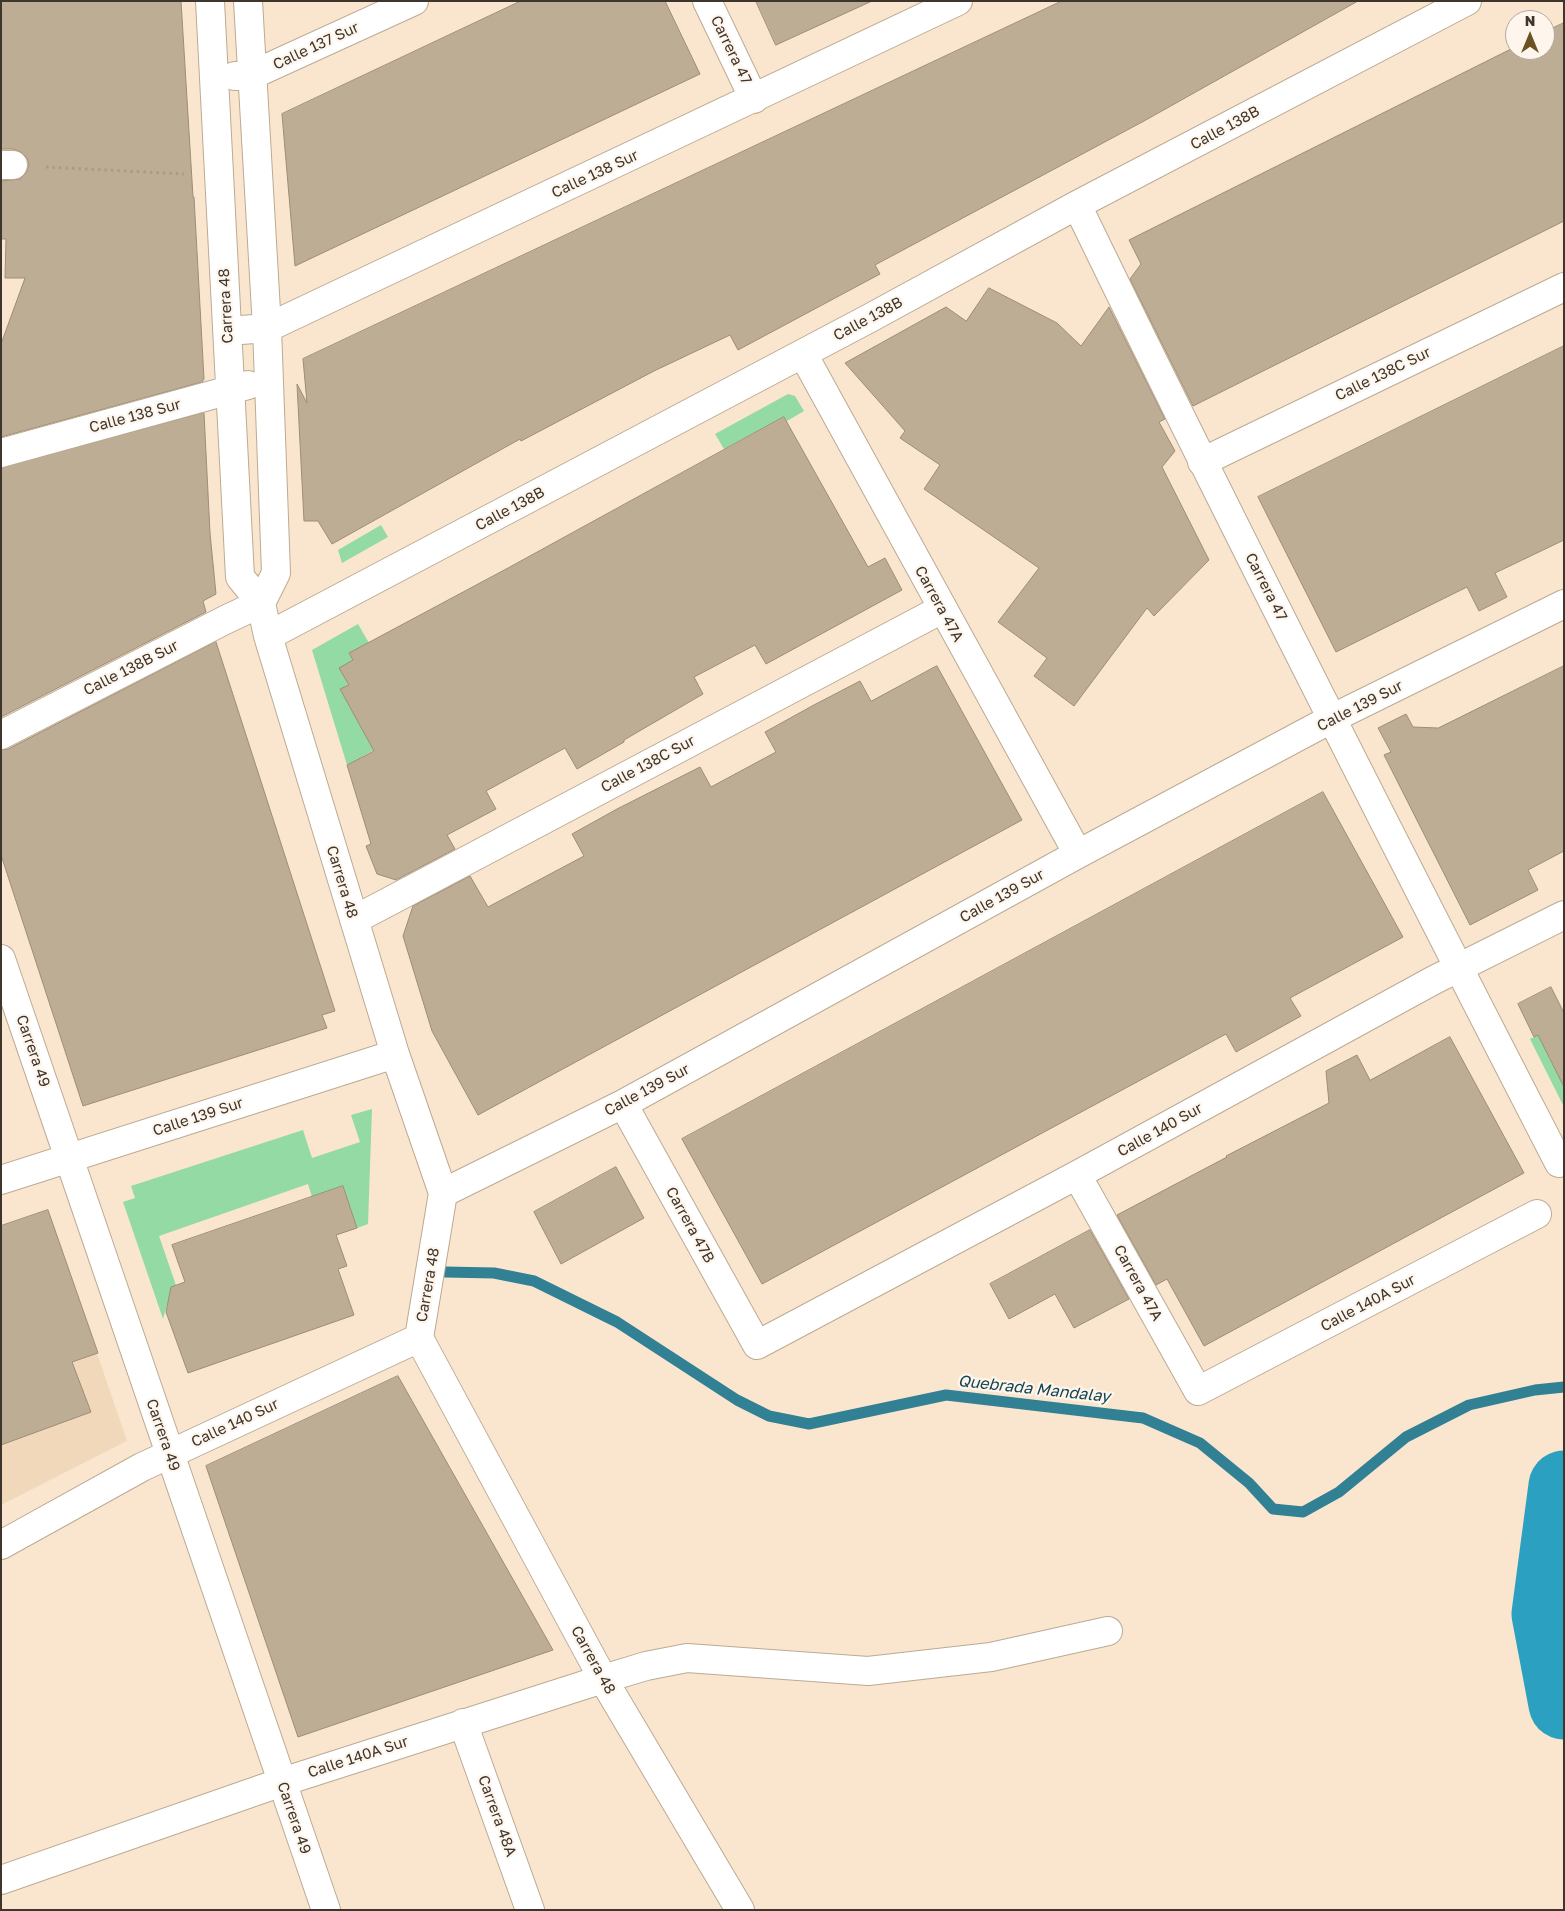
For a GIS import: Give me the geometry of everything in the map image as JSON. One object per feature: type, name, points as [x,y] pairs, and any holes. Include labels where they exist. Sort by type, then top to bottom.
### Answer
[{"type":"street","name":"Carrera 48","points":[[210,1],[240,576],[261,603],[268,636],[395,1054],[443,1193],[419,1338],[602,1679],[740,1910]]},
{"type":"street","points":[[248,1],[266,328],[276,573],[261,603]]},
{"type":"street","name":"Calle 137 Sur","points":[[214,77],[252,75],[414,1]]},
{"type":"street","name":"Carrera 47","points":[[707,1],[754,99]]},
{"type":"street","name":"Calle 138 Sur","points":[[228,331],[266,328],[958,1]]},
{"type":"street","name":"Calle 138B","points":[[268,636],[803,354],[1077,205],[1468,1]]},
{"type":"street","name":"Carrera 47","points":[[1077,205],[1202,462],[1458,968],[1559,1163],[1564,1161]]},
{"type":"street","name":"Calle 138C Sur","points":[[1202,462],[1564,287]]},
{"type":"street","name":"Carrera 47A","points":[[803,354],[1078,854]]},
{"type":"street","name":"Calle 138 Sur","points":[[1,452],[268,379]]},
{"type":"street","name":"Calle 138B Sur","points":[[1,735],[261,603]]},
{"type":"street","name":"Calle 139 Sur","points":[[443,1193],[623,1104],[1078,854],[1333,718],[1564,604]]},
{"type":"street","name":"Calle 138C Sur","points":[[354,920],[942,609]]},
{"type":"street","name":"Calle 140 Sur","points":[[757,1345],[1077,1175],[1458,968],[1564,915]]},
{"type":"street","name":"Carrera 49","points":[[1,959],[326,1910]]},
{"type":"street","name":"Calle 139 Sur","points":[[1,1180],[395,1054]]},
{"type":"street","name":"Carrera 47B","points":[[623,1104],[757,1345]]},
{"type":"street","name":"Carrera 47A","points":[[1077,1175],[1198,1391]]},
{"type":"street","name":"Calle 140A Sur","points":[[1198,1391],[1537,1214]]},
{"type":"street","name":"Calle 140 Sur","points":[[1,1545],[142,1468],[419,1338]]},
{"type":"street","name":"Calle 140A Sur","points":[[1,1880],[282,1782],[646,1666],[686,1658],[868,1671],[991,1657],[1108,1631]]},
{"type":"street","name":"Carrera 48A","points":[[463,1723],[530,1910]]},
{"type":"path","points":[[7,165],[188,174]]},
{"type":"shaded area","points":[[48,1210],[127,1441],[1,1505],[1,1226]]},
{"type":"green space","points":[[788,394],[795,396],[804,411],[787,421],[784,417],[724,449],[715,434]]},
{"type":"green space","points":[[381,525],[388,537],[342,563],[338,550]]},
{"type":"green space","points":[[358,624],[369,643],[349,654],[353,660],[340,668],[349,685],[340,689],[374,750],[347,765],[312,650]]},
{"type":"green space","points":[[1542,1033],[1552,1063],[1564,1078],[1564,1107],[1530,1039]]},
{"type":"green space","points":[[372,1109],[368,1224],[357,1228],[343,1186],[312,1197],[308,1184],[159,1236],[179,1294],[169,1298],[163,1319],[123,1202],[135,1198],[131,1186],[303,1130],[312,1158],[360,1142],[351,1115]]},
{"type":"building","points":[[1,1],[181,1],[204,379],[202,382],[1,437],[1,344],[25,278],[5,278],[6,239],[1,239],[1,181],[20,179],[26,173],[29,165],[27,158],[21,152],[13,149],[1,149]]},
{"type":"building","points":[[521,1],[665,1],[700,74],[295,266],[282,114]]},
{"type":"building","points":[[756,1],[872,1],[776,45]]},
{"type":"building","points":[[1062,1],[1358,1],[1144,121],[875,265],[880,274],[738,350],[730,335],[654,371],[521,441],[520,439],[332,544],[318,521],[304,521],[297,384],[307,403],[303,359]]},
{"type":"building","points":[[1564,23],[1564,221],[1193,406],[1130,279],[1141,264],[1129,240],[1505,52],[1505,60],[1555,60],[1555,27]]},
{"type":"building","points":[[989,288],[1057,323],[1081,346],[1109,307],[1165,419],[1159,422],[1175,451],[1162,467],[1209,560],[1154,616],[1147,608],[1074,706],[1034,676],[1047,658],[998,622],[1039,568],[924,489],[940,465],[900,438],[905,431],[845,363],[946,307],[966,321]]},
{"type":"building","points":[[1564,346],[1564,540],[1495,573],[1507,597],[1479,611],[1467,587],[1336,652],[1258,497]]},
{"type":"building","points":[[204,413],[210,533],[216,594],[203,601],[206,612],[1,717],[1,468]]},
{"type":"building","points":[[784,417],[868,567],[885,558],[902,590],[766,664],[755,645],[694,677],[703,694],[577,769],[565,748],[486,791],[496,809],[447,835],[455,849],[396,880],[377,874],[366,846],[371,844],[347,765],[374,751],[340,689],[349,685],[339,668],[353,660],[349,653]]},
{"type":"building","points":[[216,642],[335,1011],[322,1015],[327,1028],[83,1106],[1,855],[1,750],[8,749]]},
{"type":"building","points":[[937,666],[1022,820],[478,1115],[432,1031],[403,936],[413,906],[470,876],[488,907],[584,856],[572,834],[617,809],[700,767],[711,787],[776,752],[765,732],[812,706],[860,681],[871,701]]},
{"type":"building","points":[[1564,666],[1564,851],[1528,870],[1538,890],[1470,925],[1384,755],[1391,752],[1378,728],[1406,714],[1413,727],[1438,728]]},
{"type":"building","points":[[1323,792],[1403,937],[1290,998],[1301,1016],[1236,1052],[1226,1034],[762,1284],[682,1139]]},
{"type":"building","points":[[1551,987],[1564,1013],[1564,1087],[1538,1035],[1534,1037],[1518,1004]]},
{"type":"building","points":[[1450,1037],[1524,1173],[1204,1346],[1167,1279],[1156,1285],[1117,1215],[1329,1103],[1326,1071],[1357,1055],[1370,1080]]},
{"type":"building","points":[[616,1167],[644,1218],[561,1264],[534,1212]]},
{"type":"building","points":[[343,1186],[357,1228],[336,1235],[347,1266],[338,1269],[354,1315],[188,1373],[166,1312],[171,1287],[185,1282],[172,1245]]},
{"type":"building","points":[[48,1210],[98,1353],[72,1362],[91,1412],[1,1445],[1,1226]]},
{"type":"building","points":[[1090,1230],[1129,1299],[1074,1328],[1055,1294],[1009,1319],[990,1284]]},
{"type":"building","points":[[398,1376],[553,1650],[298,1737],[206,1466]]},
{"type":"waterway","name":"Quebrada Mandalay","points":[[445,1272],[494,1273],[534,1281],[617,1322],[737,1400],[769,1416],[809,1424],[946,1395],[1143,1418],[1200,1443],[1249,1483],[1273,1509],[1303,1512],[1339,1492],[1406,1437],[1469,1405],[1535,1390],[1564,1387]]},
{"type":"waterway","points":[[1564,1486],[1547,1614],[1564,1704]]}]
